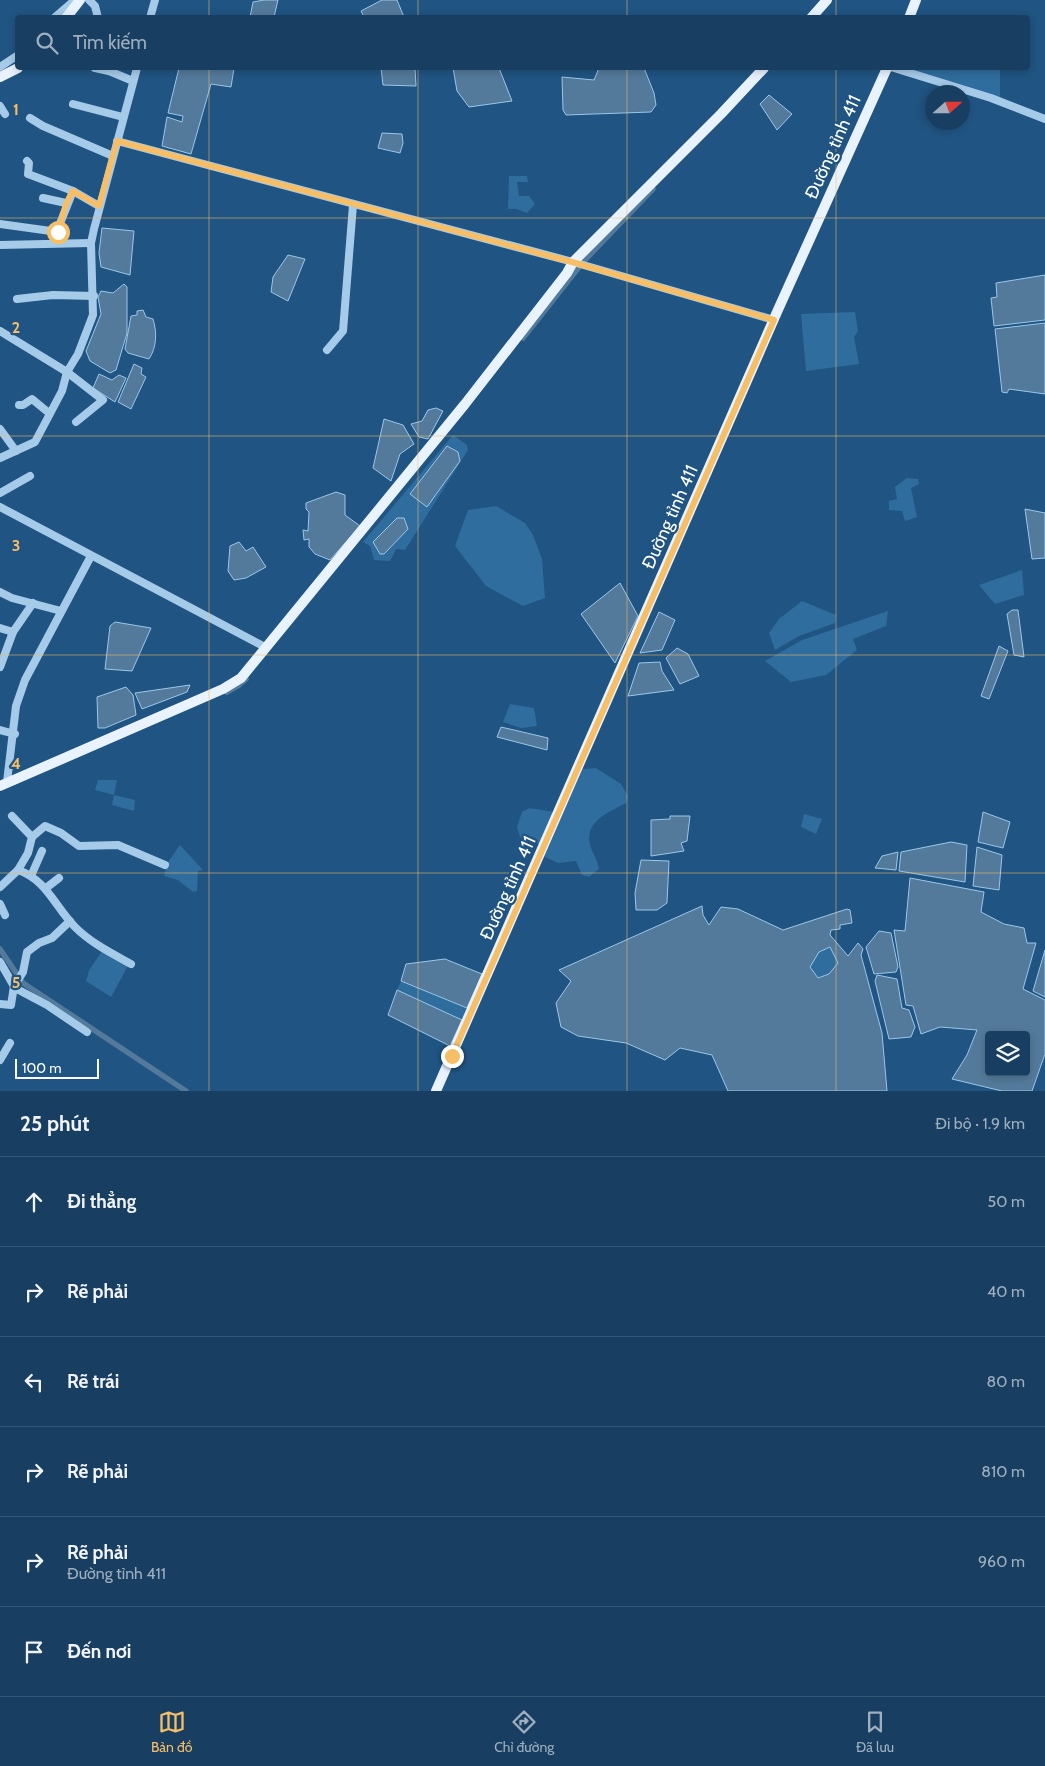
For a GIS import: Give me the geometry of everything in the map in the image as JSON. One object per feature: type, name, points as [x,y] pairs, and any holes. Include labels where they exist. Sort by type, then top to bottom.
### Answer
[{"type":"main road","points":[[68,15],[80,0]]},
{"type":"main road","points":[[814,15],[827,0]]},
{"type":"main road","points":[[910,15],[916,0]]},
{"type":"main road","points":[[0,78],[15,69]]},
{"type":"main road","points":[[4,784],[223,689],[241,678],[465,404],[567,273],[573,262],[722,114],[762,70]]},
{"type":"main road","name":"Đường tỉnh 411","points":[[436,1091],[774,320],[886,70]]},
{"type":"street","points":[[58,15],[75,0]]},
{"type":"street","points":[[89,0],[95,6],[97,15]]},
{"type":"street","points":[[151,15],[154,0]]},
{"type":"street","points":[[0,68],[15,57]]},
{"type":"street","points":[[0,68],[15,68]]},
{"type":"street","points":[[109,70],[133,81]]},
{"type":"street","points":[[0,458],[35,442],[62,391],[67,372],[78,354],[90,322],[94,296],[92,243],[99,206],[136,70]]},
{"type":"street","points":[[900,70],[991,98],[1045,119]]},
{"type":"street","points":[[73,104],[123,117]]},
{"type":"street","points":[[0,106],[5,114]]},
{"type":"street","points":[[30,118],[114,156]]},
{"type":"street","points":[[117,141],[353,206],[401,215],[774,320]]},
{"type":"street","points":[[27,161],[29,164],[28,174],[73,191],[99,206]]},
{"type":"street","points":[[60,243],[58,232],[66,204],[73,191]]},
{"type":"street","points":[[43,198],[66,204]]},
{"type":"street","points":[[327,350],[344,331],[353,206]]},
{"type":"street","points":[[0,224],[58,232]]},
{"type":"street","points":[[0,245],[35,246],[60,243],[92,243]]},
{"type":"street","points":[[17,299],[53,295],[94,296]]},
{"type":"street","points":[[0,331],[67,372],[103,400],[76,422]]},
{"type":"street","points":[[20,405],[23,406],[32,399],[49,413]]},
{"type":"street","points":[[0,429],[16,451]]},
{"type":"street","points":[[0,493],[30,476]]},
{"type":"street","points":[[1,509],[265,647]]},
{"type":"street","points":[[4,784],[14,734],[16,706],[25,680],[91,556]]},
{"type":"street","points":[[0,592],[12,598],[61,610]]},
{"type":"street","points":[[0,667],[14,632],[33,603]]},
{"type":"street","points":[[0,628],[14,632]]},
{"type":"street","points":[[0,730],[14,734]]},
{"type":"street","points":[[12,816],[32,837]]},
{"type":"street","points":[[0,887],[18,870],[28,853],[32,837],[45,826],[62,833],[79,846],[118,846],[165,865]]},
{"type":"street","points":[[31,876],[42,851]]},
{"type":"street","points":[[18,870],[31,876],[46,888],[70,921],[95,944],[131,964]]},
{"type":"street","points":[[46,888],[59,878]]},
{"type":"street","points":[[0,904],[5,915]]},
{"type":"street","points":[[0,1004],[11,1005],[14,986],[23,972],[27,952],[39,943],[52,938],[70,921]]},
{"type":"street","points":[[0,962],[14,986],[87,1032]]},
{"type":"street","points":[[0,1060],[10,1043]]},
{"type":"shaded area","points":[[278,0],[274,15],[250,15],[253,2]]},
{"type":"shaded area","points":[[382,0],[397,0],[403,15],[363,15],[361,11]]},
{"type":"shaded area","points":[[179,70],[234,70],[231,87],[211,84],[191,154],[162,146],[167,117],[182,122],[183,116],[168,113]]},
{"type":"shaded area","points":[[381,70],[415,70],[416,86],[383,85]]},
{"type":"shaded area","points":[[453,70],[500,70],[512,101],[469,107],[457,91]]},
{"type":"shaded area","points":[[598,70],[645,70],[654,93],[656,105],[651,112],[566,115],[563,110],[562,77],[594,80]]},
{"type":"shaded area","points":[[909,70],[1000,70],[1000,98],[970,89],[970,85],[958,85]]},
{"type":"shaded area","points":[[769,95],[792,114],[777,130],[760,104]]},
{"type":"shaded area","points":[[382,133],[402,134],[403,143],[400,153],[378,148]]},
{"type":"shaded area","points":[[509,176],[527,176],[528,182],[517,182],[519,196],[529,196],[535,204],[527,213],[516,209],[508,209]]},
{"type":"shaded area","points":[[102,228],[134,231],[130,275],[101,267],[99,253]]},
{"type":"shaded area","points":[[288,255],[305,259],[288,301],[271,292],[273,277]]},
{"type":"shaded area","points":[[1045,275],[1045,320],[994,326],[991,298],[997,297],[996,283]]},
{"type":"shaded area","points":[[124,284],[127,287],[127,333],[116,370],[110,373],[90,361],[86,351],[101,314],[98,297],[101,291],[113,293]]},
{"type":"shaded area","points":[[143,310],[146,317],[153,319],[155,329],[155,344],[149,359],[128,353],[125,349],[131,316],[137,315],[137,311]]},
{"type":"shaded area","points":[[855,312],[858,331],[854,337],[859,364],[806,371],[801,314]]},
{"type":"shaded area","points":[[1045,323],[1045,394],[1009,389],[1007,393],[1002,392],[995,329]]},
{"type":"shaded area","points":[[134,364],[142,368],[141,374],[146,377],[131,409],[118,402]]},
{"type":"shaded area","points":[[99,374],[112,380],[119,375],[126,378],[115,402],[93,388]]},
{"type":"shaded area","points":[[436,408],[443,411],[428,439],[419,437],[411,424],[422,421],[428,410]]},
{"type":"shaded area","points":[[384,419],[403,425],[414,444],[400,454],[391,481],[373,468]]},
{"type":"shaded area","points":[[453,435],[467,445],[468,450],[405,550],[396,549],[390,561],[374,560],[370,546],[363,542]]},
{"type":"shaded area","points":[[447,446],[458,452],[460,461],[427,507],[410,494]]},
{"type":"shaded area","points":[[907,478],[918,479],[919,484],[911,488],[917,517],[905,521],[902,511],[889,510],[889,501],[897,499],[895,487]]},
{"type":"shaded area","points":[[336,492],[345,495],[345,515],[360,526],[330,560],[315,554],[309,547],[309,539],[304,540],[303,530],[308,531],[309,512],[306,509],[306,503]]},
{"type":"shaded area","points":[[496,506],[525,523],[533,535],[542,559],[545,598],[523,606],[486,586],[455,546],[468,510]]},
{"type":"shaded area","points":[[1025,509],[1045,513],[1045,558],[1032,559]]},
{"type":"shaded area","points":[[397,518],[404,518],[408,529],[384,554],[380,554],[373,542]]},
{"type":"shaded area","points":[[239,542],[246,551],[253,547],[266,567],[246,578],[234,580],[228,571],[230,546]]},
{"type":"shaded area","points":[[1022,570],[1024,595],[995,604],[979,585]]},
{"type":"shaded area","points":[[620,583],[638,616],[615,663],[581,614]]},
{"type":"shaded area","points":[[802,601],[836,615],[835,623],[799,636],[775,650],[769,633],[779,619]]},
{"type":"shaded area","points":[[1012,610],[1018,610],[1024,657],[1014,655],[1007,614]]},
{"type":"shaded area","points":[[888,611],[886,626],[853,639],[857,650],[826,675],[791,682],[765,661],[802,640]]},
{"type":"shaded area","points":[[659,612],[675,620],[662,650],[640,653]]},
{"type":"shaded area","points":[[115,622],[151,628],[132,671],[105,669],[110,626]]},
{"type":"shaded area","points":[[999,646],[1008,651],[989,699],[981,696]]},
{"type":"shaded area","points":[[677,648],[688,654],[699,676],[680,684],[666,658]]},
{"type":"shaded area","points":[[660,662],[662,671],[674,690],[628,696],[639,663]]},
{"type":"shaded area","points":[[190,685],[187,692],[142,709],[135,693]]},
{"type":"shaded area","points":[[126,687],[133,695],[136,715],[105,728],[98,728],[97,697]]},
{"type":"shaded area","points":[[510,704],[534,708],[537,726],[521,728],[503,722]]},
{"type":"shaded area","points":[[501,727],[548,738],[547,750],[497,737]]},
{"type":"shaded area","points":[[596,768],[621,784],[628,796],[626,803],[598,819],[590,831],[591,848],[599,869],[589,877],[582,875],[576,861],[558,863],[543,856],[583,769]]},
{"type":"shaded area","points":[[98,780],[117,780],[114,795],[95,790]]},
{"type":"shaded area","points":[[114,795],[135,800],[134,811],[112,805]]},
{"type":"shaded area","points":[[529,808],[554,812],[540,845],[520,837],[517,827],[522,812]]},
{"type":"shaded area","points":[[983,812],[1010,822],[1003,848],[978,842]]},
{"type":"shaded area","points":[[804,814],[822,819],[816,834],[801,827]]},
{"type":"shaded area","points":[[670,816],[690,816],[687,841],[681,843],[684,851],[651,856],[651,820],[670,819]]},
{"type":"shaded area","points":[[951,842],[967,845],[965,882],[899,871],[901,852]]},
{"type":"shaded area","points":[[180,845],[203,870],[198,871],[197,891],[193,892],[178,880],[164,876],[168,862]]},
{"type":"shaded area","points":[[977,847],[1002,855],[999,890],[973,886]]},
{"type":"shaded area","points":[[898,852],[896,870],[875,868],[882,856]]},
{"type":"shaded area","points":[[641,860],[669,861],[667,903],[657,910],[636,910],[635,893]]},
{"type":"shaded area","points":[[910,878],[984,892],[981,912],[1004,924],[1024,928],[1027,943],[1036,943],[1023,989],[1045,1000],[1045,1054],[1032,1091],[1002,1091],[952,1079],[967,1055],[977,1030],[940,1027],[921,1034],[913,1006],[906,1005],[894,930],[905,931]]},
{"type":"shaded area","points":[[702,906],[703,915],[709,925],[721,907],[738,909],[783,930],[847,909],[850,910],[852,923],[840,925],[840,929],[831,930],[830,935],[848,956],[858,943],[863,949],[861,955],[882,1033],[887,1091],[728,1091],[712,1055],[680,1048],[665,1060],[626,1043],[578,1036],[561,1027],[556,1003],[571,981],[559,970]],"holes":[[[830,947],[838,963],[829,974],[818,978],[810,967],[819,952]]]},
{"type":"shaded area","points":[[879,931],[891,933],[898,967],[896,972],[874,974],[866,947]]},
{"type":"shaded area","points":[[831,947],[838,963],[829,974],[818,978],[809,967],[819,952]]},
{"type":"shaded area","points":[[103,950],[129,964],[111,997],[86,981],[89,970]]},
{"type":"shaded area","points":[[1045,950],[1045,997],[1033,991]]},
{"type":"shaded area","points":[[445,959],[482,974],[467,1008],[401,981],[406,964]]},
{"type":"shaded area","points":[[877,975],[897,979],[902,1008],[909,1010],[915,1027],[911,1037],[889,1039],[875,981]]},
{"type":"shaded area","points":[[401,981],[467,1008],[462,1020],[397,990]]},
{"type":"shaded area","points":[[397,990],[462,1020],[450,1046],[388,1015]]},
{"type":"waterway","points":[[523,338],[583,262],[653,189]]},
{"type":"waterway","points":[[227,692],[246,679]]},
{"type":"waterway","points":[[0,949],[23,983],[186,1091]]},
{"type":"route","points":[[58,232],[66,204],[73,191],[99,206],[117,141],[353,206],[401,215],[774,320],[452,1056]]}]
